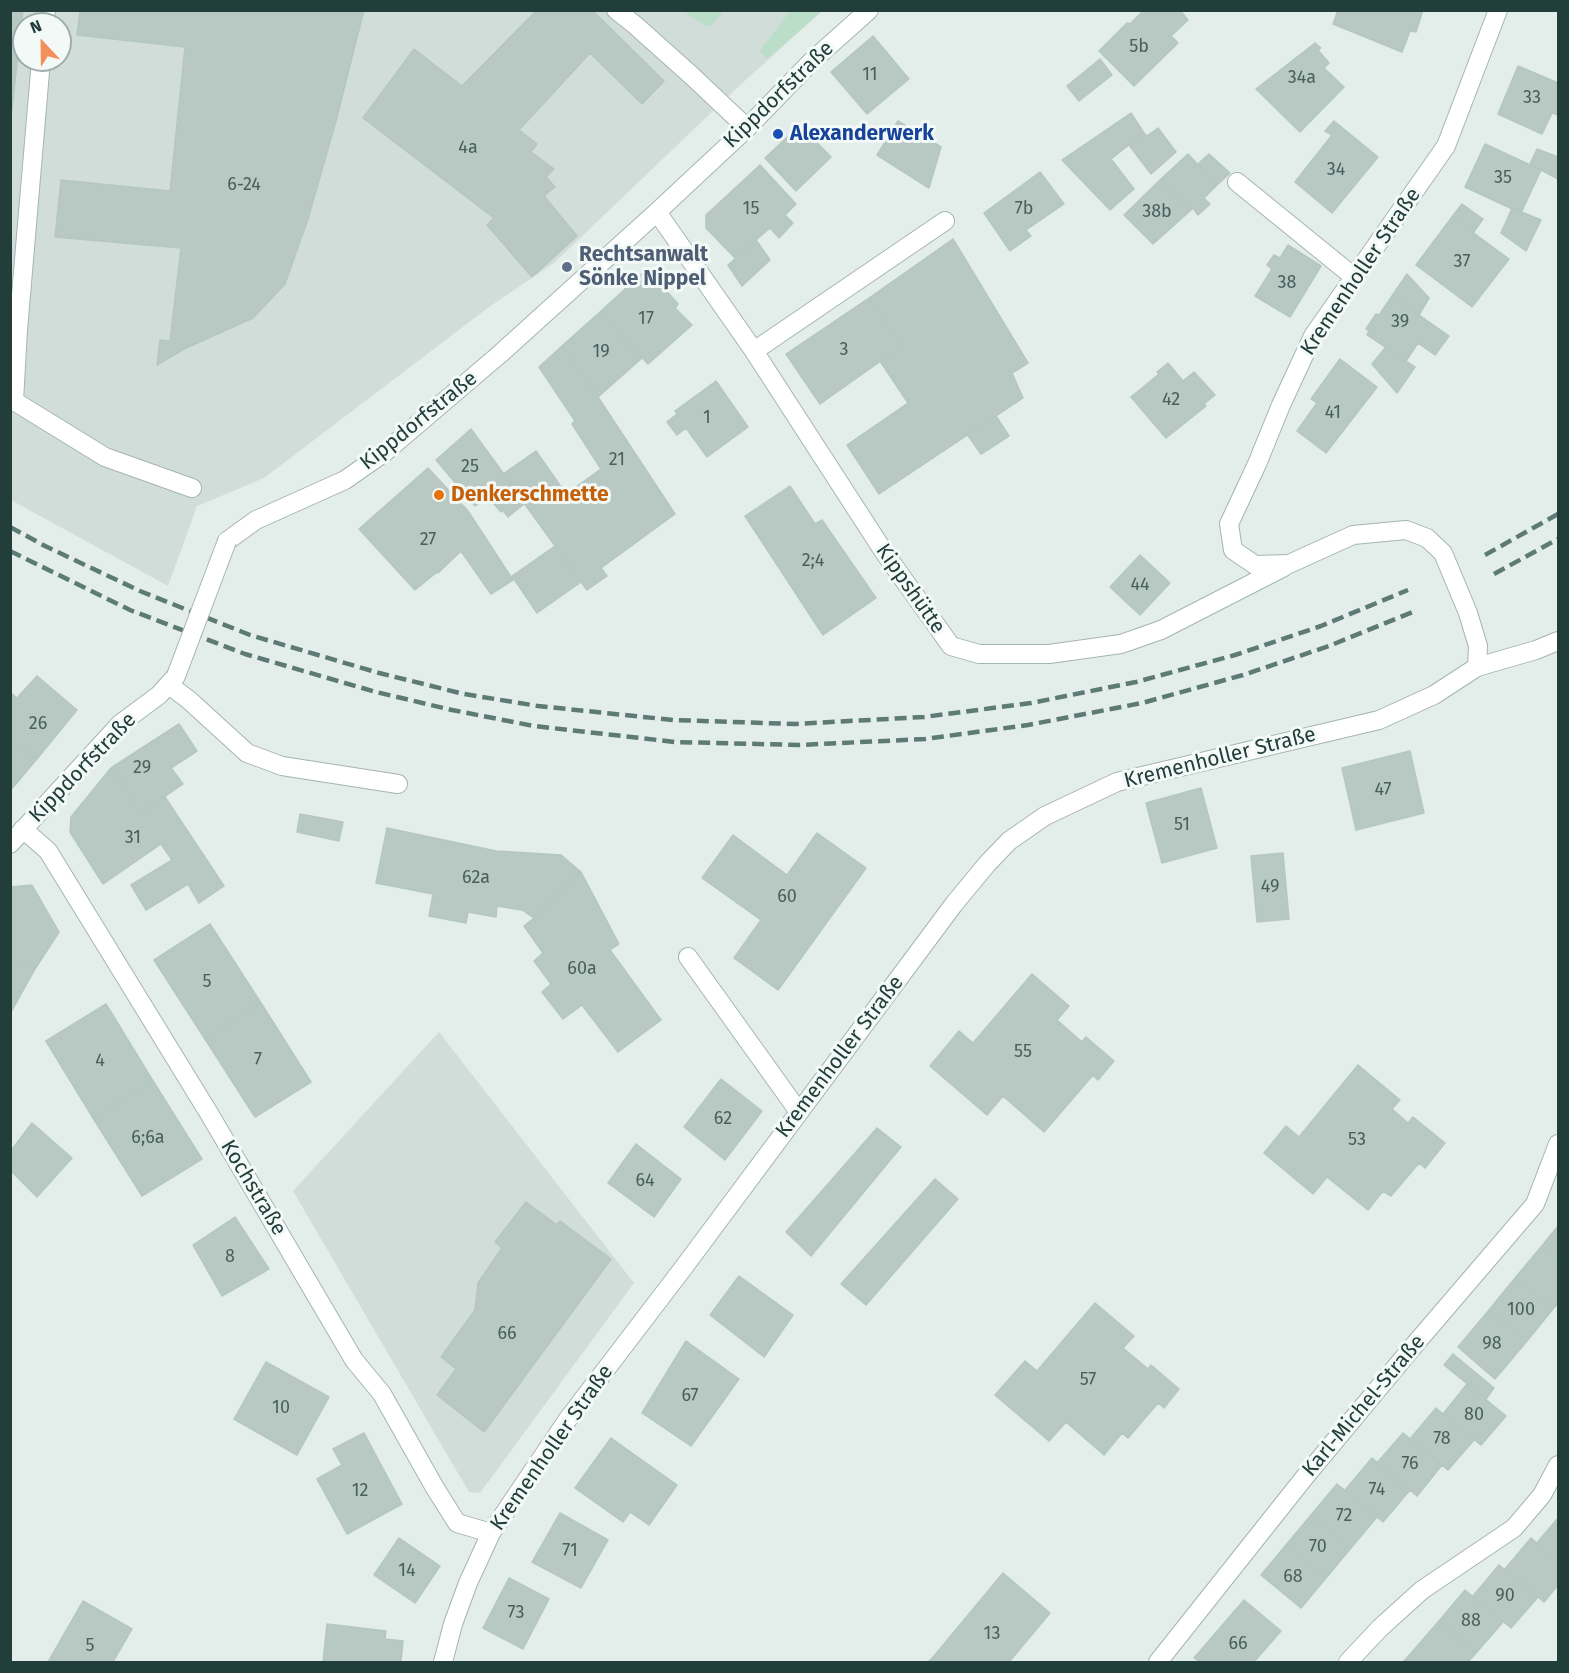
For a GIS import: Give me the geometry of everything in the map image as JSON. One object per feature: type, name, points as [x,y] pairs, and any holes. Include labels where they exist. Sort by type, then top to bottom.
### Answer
[{"type":"street","points":[[616,10],[676,61],[747,128]]},
{"type":"street","name":"Kippdorfstraße","points":[[10,844],[120,724],[159,695],[173,680],[227,541],[256,520],[345,480],[385,452],[500,354],[657,212],[747,128],[812,60],[869,10]]},
{"type":"street","name":"Kremenholler Straße","points":[[443,1662],[468,1583],[491,1533],[568,1419],[954,904],[1009,841],[1045,816],[1117,782],[1379,720],[1434,695],[1477,667],[1478,646],[1468,613],[1443,553],[1427,538],[1406,530],[1353,535],[1289,564],[1255,565],[1233,550],[1229,524],[1313,336],[1446,146],[1498,10]]},
{"type":"street","points":[[40,72],[12,399],[105,457],[192,488]]},
{"type":"street","points":[[1237,182],[1354,278]]},
{"type":"street","name":"Kippshütte","points":[[657,212],[754,351],[884,552],[951,646],[979,654],[1049,654],[1121,644],[1161,630],[1289,564]]},
{"type":"street","points":[[754,351],[945,221]]},
{"type":"street","points":[[1477,667],[1536,650],[1558,641]]},
{"type":"street","points":[[173,680],[189,700],[247,753],[282,766],[398,784]]},
{"type":"street","name":"Kochstraße","points":[[23,829],[48,850],[210,1115],[354,1360],[382,1394],[435,1488],[458,1523],[491,1533]]},
{"type":"street","points":[[688,957],[799,1112]]},
{"type":"street","name":"Karl-Michel-Straße","points":[[1158,1662],[1318,1460],[1535,1204],[1558,1144]]},
{"type":"street","points":[[1348,1662],[1380,1628],[1422,1590],[1515,1528],[1542,1495],[1558,1465]]},
{"type":"shaded area","points":[[10,11],[822,11],[739,86],[554,263],[489,307],[264,478],[197,506],[168,586],[11,500]]},
{"type":"shaded area","points":[[439,1032],[634,1283],[480,1493],[469,1492],[293,1191]]},
{"type":"green space","points":[[683,11],[724,11],[711,26],[706,26]]},
{"type":"green space","points":[[790,11],[822,11],[767,59],[760,51]]},
{"type":"building","points":[[10,10],[23,10],[23,12],[12,12],[12,72],[16,72],[10,126]]},
{"type":"building","points":[[80,10],[364,10],[308,219],[285,284],[253,318],[184,349],[157,365],[160,340],[170,341],[181,248],[55,237],[61,180],[170,191],[185,47],[77,35]]},
{"type":"building","points":[[537,10],[592,10],[664,81],[642,104],[590,53],[519,130],[537,144],[531,152],[554,169],[546,177],[555,187],[544,196],[577,236],[532,277],[487,225],[494,218],[363,118],[414,49],[462,86]]},
{"type":"building","points":[[1144,10],[1180,10],[1188,20],[1171,36],[1178,43],[1134,86],[1099,51],[1127,23],[1130,24]]},
{"type":"building","points":[[1338,10],[1423,10],[1416,32],[1410,31],[1402,52],[1333,24]]},
{"type":"building","points":[[873,36],[909,79],[867,114],[831,72]]},
{"type":"building","points":[[1315,43],[1321,48],[1318,50],[1329,63],[1324,68],[1344,87],[1300,132],[1256,89]]},
{"type":"building","points":[[1100,59],[1112,75],[1079,101],[1067,86]]},
{"type":"building","points":[[1518,66],[1558,83],[1558,115],[1552,113],[1542,134],[1498,114]]},
{"type":"building","points":[[1131,113],[1144,133],[1111,159],[1134,189],[1110,210],[1062,160]]},
{"type":"building","points":[[898,121],[941,147],[929,188],[877,155]]},
{"type":"building","points":[[1334,121],[1378,157],[1332,213],[1295,182],[1332,135],[1325,131]]},
{"type":"building","points":[[800,125],[831,157],[796,191],[765,158]]},
{"type":"building","points":[[1158,128],[1176,152],[1151,174],[1129,145],[1144,133],[1147,136]]},
{"type":"building","points":[[1485,144],[1541,170],[1521,213],[1465,187]]},
{"type":"building","points":[[1537,149],[1558,157],[1558,179],[1530,164]]},
{"type":"building","points":[[1188,154],[1217,185],[1204,198],[1210,204],[1198,215],[1161,179]]},
{"type":"building","points":[[1209,154],[1230,173],[1217,185],[1198,164]]},
{"type":"building","points":[[760,165],[796,204],[785,215],[793,223],[779,238],[770,228],[735,258],[706,228],[706,215]]},
{"type":"building","points":[[1040,172],[1064,204],[1026,230],[1031,236],[1010,251],[984,213]]},
{"type":"building","points":[[1161,179],[1191,210],[1153,244],[1124,215]]},
{"type":"building","points":[[1462,204],[1483,219],[1473,233],[1452,217]]},
{"type":"building","points":[[1512,208],[1541,220],[1526,251],[1501,233]]},
{"type":"building","points":[[1452,217],[1509,259],[1472,307],[1416,265]]},
{"type":"building","points":[[953,239],[1028,363],[1012,373],[1023,398],[879,494],[847,445],[908,403],[880,361],[902,346],[869,298]]},
{"type":"building","points":[[756,240],[770,260],[742,286],[728,265]]},
{"type":"building","points":[[1288,245],[1321,266],[1290,317],[1255,296],[1272,269],[1267,265],[1274,255],[1280,258]]},
{"type":"building","points":[[647,269],[678,304],[675,308],[692,325],[648,364],[600,312]]},
{"type":"building","points":[[1407,274],[1429,298],[1419,315],[1392,296]]},
{"type":"building","points":[[1392,296],[1449,336],[1435,355],[1418,343],[1406,361],[1367,335],[1369,331],[1366,329]]},
{"type":"building","points":[[869,298],[902,346],[820,404],[786,354]]},
{"type":"building","points":[[600,312],[642,358],[598,397],[562,346]]},
{"type":"building","points":[[562,346],[675,514],[601,568],[607,576],[587,590],[503,474],[536,451],[566,494],[601,469],[572,424],[575,421],[539,367]]},
{"type":"building","points":[[1385,348],[1415,367],[1397,393],[1372,364]]},
{"type":"building","points":[[1340,359],[1377,387],[1326,453],[1297,431],[1317,403],[1311,399]]},
{"type":"building","points":[[1168,363],[1183,381],[1194,372],[1215,395],[1204,404],[1206,406],[1166,438],[1131,397],[1159,374],[1157,372]]},
{"type":"building","points":[[716,381],[748,427],[707,457],[686,428],[677,435],[667,422],[677,414],[675,411]]},
{"type":"building","points":[[996,416],[1009,436],[981,454],[967,434]]},
{"type":"building","points":[[471,429],[525,503],[508,517],[487,496],[475,506],[436,460]]},
{"type":"building","points":[[428,468],[468,511],[513,580],[491,594],[461,551],[438,573],[415,590],[359,529]]},
{"type":"building","points":[[790,486],[815,524],[822,520],[876,598],[823,635],[745,516]]},
{"type":"building","points":[[555,546],[581,582],[537,613],[512,576]]},
{"type":"building","points":[[1140,555],[1170,583],[1140,615],[1110,587]]},
{"type":"building","points":[[37,676],[77,710],[36,760],[10,738],[10,692],[17,698]]},
{"type":"building","points":[[179,724],[197,751],[171,768],[183,784],[141,813],[111,768]]},
{"type":"building","points":[[10,738],[36,760],[10,791]]},
{"type":"building","points":[[1410,751],[1424,813],[1356,830],[1342,768]]},
{"type":"building","points":[[111,768],[141,813],[165,797],[224,886],[199,903],[188,884],[146,910],[131,885],[172,860],[161,844],[103,884],[70,832],[71,817]]},
{"type":"building","points":[[1201,788],[1217,848],[1162,863],[1146,803]]},
{"type":"building","points":[[300,814],[343,822],[339,841],[297,832]]},
{"type":"building","points":[[387,828],[496,851],[561,855],[581,872],[534,918],[522,910],[497,906],[496,917],[468,912],[466,923],[429,916],[433,894],[376,883]]},
{"type":"building","points":[[817,833],[866,868],[778,990],[734,958],[761,920],[702,878],[733,835],[787,875]]},
{"type":"building","points":[[1283,853],[1289,919],[1257,922],[1251,856]]},
{"type":"building","points":[[581,872],[619,944],[610,950],[661,1020],[618,1052],[582,1005],[563,1019],[542,992],[551,984],[534,961],[543,953],[524,926]]},
{"type":"building","points":[[32,885],[59,932],[35,969],[10,956],[10,887]]},
{"type":"building","points":[[210,924],[261,1003],[205,1039],[154,960]]},
{"type":"building","points":[[10,956],[35,969],[10,1014]]},
{"type":"building","points":[[1032,974],[1069,1006],[1057,1020],[1082,1042],[1086,1037],[1114,1061],[1098,1080],[1093,1075],[1044,1132],[1003,1096],[987,1115],[930,1066],[959,1031],[973,1043]]},
{"type":"building","points":[[261,1003],[311,1082],[255,1117],[205,1039]]},
{"type":"building","points":[[106,1004],[153,1081],[93,1118],[46,1041]]},
{"type":"building","points":[[1358,1065],[1400,1100],[1392,1109],[1408,1123],[1413,1117],[1445,1143],[1425,1168],[1419,1163],[1391,1196],[1383,1191],[1368,1210],[1327,1177],[1313,1194],[1264,1153],[1286,1126],[1299,1137]]},
{"type":"building","points":[[721,1079],[762,1111],[725,1160],[684,1127]]},
{"type":"building","points":[[153,1081],[202,1159],[142,1196],[93,1118]]},
{"type":"building","points":[[32,1123],[72,1158],[37,1197],[10,1170],[10,1152]]},
{"type":"building","points":[[877,1128],[901,1147],[811,1256],[786,1232]]},
{"type":"building","points":[[636,1144],[681,1179],[654,1217],[608,1183]]},
{"type":"building","points":[[935,1179],[958,1199],[866,1305],[841,1284]]},
{"type":"building","points":[[526,1202],[557,1225],[560,1221],[611,1259],[484,1432],[437,1395],[456,1369],[441,1357],[475,1310],[478,1283],[502,1248],[495,1242]]},
{"type":"building","points":[[235,1217],[269,1269],[222,1296],[193,1245]]},
{"type":"building","points":[[1558,1226],[1558,1262],[1541,1247]]},
{"type":"building","points":[[1541,1247],[1558,1262],[1558,1303],[1553,1309],[1515,1278]]},
{"type":"building","points":[[739,1276],[793,1315],[764,1357],[710,1315]]},
{"type":"building","points":[[1515,1278],[1553,1309],[1527,1341],[1489,1310]]},
{"type":"building","points":[[1095,1303],[1134,1336],[1123,1348],[1148,1369],[1151,1365],[1179,1389],[1164,1408],[1158,1403],[1128,1438],[1122,1433],[1104,1455],[1066,1422],[1049,1441],[995,1395],[1025,1361],[1037,1371]]},
{"type":"building","points":[[1489,1310],[1527,1341],[1495,1379],[1458,1347]]},
{"type":"building","points":[[686,1341],[739,1379],[691,1446],[642,1413]]},
{"type":"building","points":[[1453,1354],[1494,1388],[1486,1399],[1444,1365]]},
{"type":"building","points":[[266,1362],[329,1397],[297,1455],[234,1419]]},
{"type":"building","points":[[1467,1384],[1506,1416],[1481,1445],[1443,1414]]},
{"type":"building","points":[[1436,1408],[1474,1440],[1448,1470],[1410,1439]]},
{"type":"building","points":[[364,1433],[402,1504],[347,1534],[317,1479],[342,1465],[333,1449]]},
{"type":"building","points":[[1403,1433],[1442,1465],[1417,1496],[1377,1463]]},
{"type":"building","points":[[611,1438],[677,1485],[649,1525],[630,1512],[623,1522],[575,1488]]},
{"type":"building","points":[[1372,1458],[1410,1490],[1383,1522],[1345,1490]]},
{"type":"building","points":[[1337,1484],[1377,1517],[1351,1548],[1311,1515]]},
{"type":"building","points":[[560,1513],[608,1540],[581,1588],[532,1562]]},
{"type":"building","points":[[1311,1515],[1351,1548],[1326,1578],[1286,1545]]},
{"type":"building","points":[[1558,1518],[1558,1562],[1536,1544]]},
{"type":"building","points":[[399,1538],[440,1566],[415,1603],[374,1575]]},
{"type":"building","points":[[1531,1538],[1558,1562],[1558,1585],[1544,1602],[1505,1569]]},
{"type":"building","points":[[1286,1545],[1326,1578],[1301,1608],[1261,1575]]},
{"type":"building","points":[[1499,1565],[1538,1597],[1511,1628],[1473,1596]]},
{"type":"building","points":[[1003,1573],[1050,1613],[1009,1662],[943,1662],[934,1656]]},
{"type":"building","points":[[509,1578],[549,1599],[523,1649],[483,1628]]},
{"type":"building","points":[[1465,1590],[1503,1622],[1476,1653],[1439,1621]]},
{"type":"building","points":[[1244,1600],[1281,1631],[1254,1662],[1200,1662],[1194,1658]]},
{"type":"building","points":[[83,1601],[132,1629],[113,1662],[48,1662]]},
{"type":"building","points":[[1439,1621],[1476,1653],[1468,1662],[1424,1662],[1412,1652]]},
{"type":"building","points":[[327,1624],[386,1631],[385,1639],[403,1641],[401,1662],[323,1662]]},
{"type":"building","points":[[1412,1652],[1424,1662],[1403,1662]]},
{"type":"building","points":[[934,1656],[943,1662],[928,1662]]},
{"type":"railway","points":[[1485,555],[1558,514]]},
{"type":"railway","points":[[10,527],[140,591],[250,635],[379,673],[464,694],[538,706],[673,720],[795,724],[924,717],[1031,703],[1136,682],[1235,655],[1321,626],[1408,590]]},
{"type":"railway","points":[[1494,574],[1558,539]]},
{"type":"railway","points":[[10,551],[130,610],[245,654],[376,692],[534,726],[675,742],[799,745],[925,739],[1028,725],[1142,703],[1243,675],[1329,646],[1415,611]]},
{"type":"place","name":"Alexanderwerk","points":[[778,134]]},
{"type":"place","name":"Rechtsanwalt Sönke Nippel","points":[[567,267]]},
{"type":"place","name":"Denkerschmette","points":[[439,495]]}]
